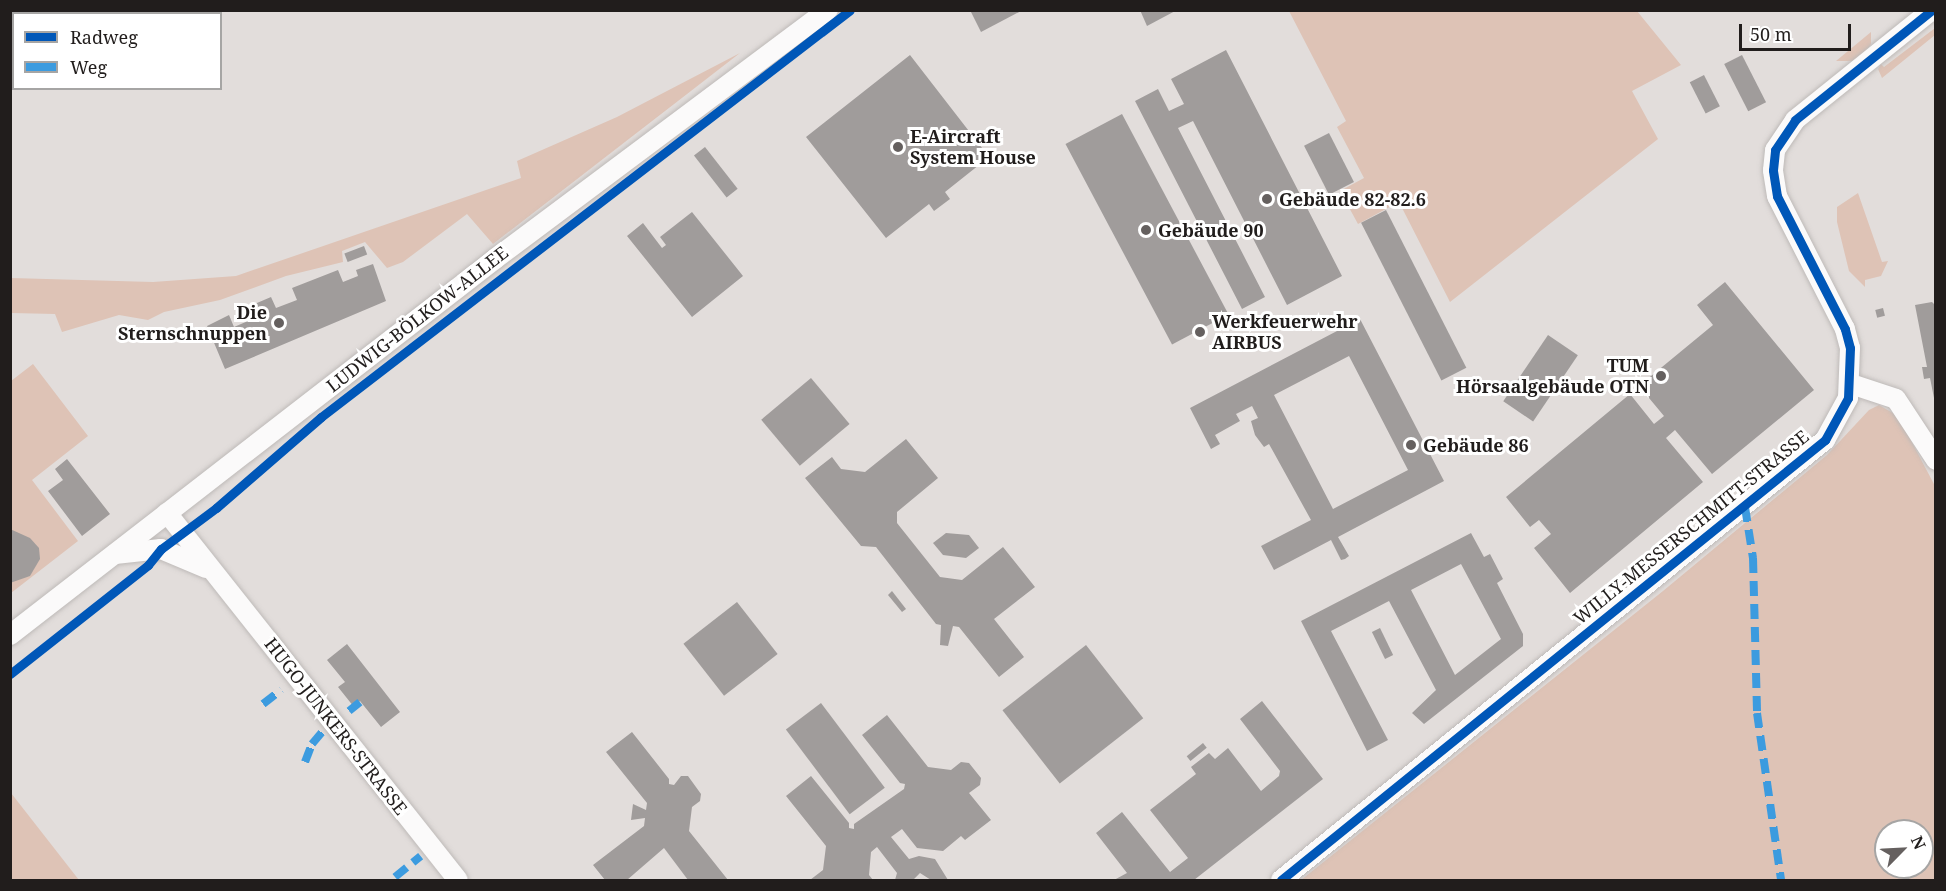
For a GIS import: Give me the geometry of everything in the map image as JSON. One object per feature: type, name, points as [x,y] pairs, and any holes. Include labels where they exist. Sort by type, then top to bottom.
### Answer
[{"type":"street","name":"LUDWIG-BÖLKOW-ALLEE","points":[[10,635],[495,259],[828,10]]},
{"type":"street","name":"WILLY-MESSERSCHMITT-STRASSE","points":[[1281,880],[1806,458],[1835,427],[1851,384],[1850,348],[1845,329],[1778,196],[1773,170],[1775,150],[1795,120],[1932,10]]},
{"type":"street","points":[[1851,384],[1896,399],[1935,460]]},
{"type":"street","name":"HUGO-JUNKERS-STRASSE","points":[[167,513],[458,880]]},
{"type":"street","name":"HUGO-JUNKERS-STRASSE","points":[[114,554],[161,549],[190,558],[213,572]]},
{"type":"shaded area","points":[[1289,11],[1637,11],[1681,65],[1632,91],[1658,139],[1450,302],[1399,202],[1358,224],[1340,191],[1364,178],[1337,127],[1346,121]]},
{"type":"shaded area","points":[[1935,28],[1935,35],[1882,78],[1878,69],[1881,64],[1884,67]]},
{"type":"shaded area","points":[[1871,32],[1871,44],[1866,51],[1853,61],[1836,61]]},
{"type":"shaded area","points":[[740,53],[493,244],[467,214],[403,262],[387,268],[365,242],[342,251],[343,262],[286,276],[220,300],[164,312],[148,320],[119,315],[62,332],[55,314],[11,313],[11,278],[153,282],[236,276],[521,178],[517,161],[617,117]]},
{"type":"shaded area","points":[[1858,193],[1882,262],[1888,261],[1881,276],[1865,280],[1865,287],[1849,271],[1837,222],[1837,207]]},
{"type":"shaded area","points":[[33,364],[88,436],[32,480],[78,541],[11,593],[11,381]]},
{"type":"shaded area","points":[[1879,405],[1898,416],[1935,486],[1935,880],[1301,880],[1663,591],[1827,455],[1869,410]]},
{"type":"shaded area","points":[[11,793],[79,880],[11,879]]},
{"type":"building","points":[[970,10],[1023,10],[981,32]]},
{"type":"building","points":[[1140,10],[1177,10],[1147,26]]},
{"type":"building","name":"Gebäude 82-82.6","points":[[1226,50],[1342,276],[1287,305],[1193,121],[1178,128],[1265,297],[1242,309],[1135,101],[1158,89],[1169,111],[1184,104],[1171,79]]},
{"type":"building","name":"E-Aircraft System House","points":[[910,55],[989,157],[945,192],[950,199],[934,211],[929,204],[886,238],[806,137]]},
{"type":"building","points":[[1742,55],[1766,102],[1748,111],[1724,64]]},
{"type":"building","points":[[1704,75],[1720,106],[1706,113],[1690,82]]},
{"type":"building","name":"Gebäude 90","points":[[1122,114],[1229,314],[1172,344],[1065,144]]},
{"type":"building","points":[[1329,133],[1354,182],[1329,195],[1304,146]]},
{"type":"building","points":[[705,147],[738,189],[727,197],[694,156]]},
{"type":"building","points":[[1386,210],[1466,368],[1441,380],[1361,223]]},
{"type":"building","points":[[692,212],[743,276],[692,317],[627,236],[643,223],[662,248],[666,245],[660,237]]},
{"type":"building","points":[[364,246],[367,254],[348,262],[344,254]]},
{"type":"building","points":[[373,264],[386,301],[225,369],[207,326],[229,315],[234,327],[255,318],[250,306],[271,297],[276,308],[297,300],[292,288],[338,270],[343,282],[358,276],[356,270]]},
{"type":"building","points":[[1725,282],[1814,390],[1712,474],[1675,430],[1666,438],[1703,482],[1570,593],[1534,548],[1551,534],[1539,520],[1530,527],[1506,497],[1630,394],[1654,424],[1664,416],[1639,386],[1713,325],[1697,305]]},
{"type":"building","points":[[1932,302],[1936,306],[1934,398],[1930,378],[1924,379],[1922,367],[1927,367],[1915,305]]},
{"type":"building","points":[[1883,308],[1885,316],[1877,318],[1875,310]]},
{"type":"building","name":"Gebäude 86","points":[[1360,319],[1444,481],[1338,537],[1349,556],[1345,559],[1341,560],[1331,540],[1274,570],[1261,546],[1311,520],[1269,444],[1264,447],[1255,435],[1251,421],[1258,418],[1252,406],[1236,414],[1240,421],[1215,435],[1220,444],[1211,449],[1190,408]],"holes":[[[1349,356],[1408,470],[1333,509],[1274,395]]]},
{"type":"building","points":[[1548,335],[1578,355],[1533,421],[1503,401]]},
{"type":"building","points":[[811,378],[850,424],[800,466],[761,420]]},
{"type":"building","points":[[906,439],[938,478],[897,512],[897,523],[940,577],[962,580],[1003,547],[1035,587],[994,619],[1024,657],[999,677],[959,627],[953,626],[948,646],[940,645],[941,625],[936,624],[876,547],[861,546],[805,478],[832,457],[841,469],[865,472]]},
{"type":"building","points":[[67,459],[110,514],[82,536],[48,491],[63,480],[55,469]]},
{"type":"building","points":[[10,529],[30,538],[39,548],[40,559],[30,576],[10,583]]},
{"type":"building","points":[[946,533],[969,535],[979,548],[966,558],[943,555],[933,543]]},
{"type":"building","points":[[1471,533],[1484,557],[1490,554],[1503,579],[1497,583],[1523,634],[1523,646],[1424,724],[1412,713],[1436,690],[1389,601],[1331,631],[1388,740],[1367,751],[1301,621]],"holes":[[[1461,564],[1501,639],[1455,675],[1411,590]]]},
{"type":"building","points":[[892,591],[906,609],[902,612],[888,595]]},
{"type":"building","points":[[737,602],[778,654],[724,696],[683,644]]},
{"type":"building","points":[[1380,628],[1393,655],[1385,659],[1372,632]]},
{"type":"building","points":[[347,644],[400,712],[381,727],[360,701],[354,707],[338,687],[345,682],[327,660]]},
{"type":"building","points":[[1086,645],[1143,718],[1060,784],[1002,710]]},
{"type":"building","points":[[1262,701],[1323,779],[1194,880],[1114,880],[1127,873],[1096,833],[1122,812],[1170,872],[1188,858],[1150,810],[1196,774],[1191,767],[1209,753],[1215,759],[1228,748],[1261,791],[1279,776],[1280,771],[1240,719]]},
{"type":"building","points":[[821,703],[885,788],[850,814],[786,729]]},
{"type":"building","points":[[887,715],[928,767],[951,770],[961,762],[969,763],[981,778],[980,785],[969,793],[991,820],[965,840],[961,836],[943,851],[917,848],[902,829],[891,837],[909,859],[919,856],[935,859],[948,880],[931,880],[920,873],[913,880],[895,880],[897,873],[877,847],[871,852],[869,875],[873,880],[810,880],[823,870],[826,846],[786,796],[811,776],[849,823],[849,828],[854,829],[854,824],[904,789],[905,784],[900,783],[862,735]]},
{"type":"building","points":[[632,732],[669,779],[669,784],[674,785],[681,776],[688,776],[701,794],[700,801],[692,807],[689,831],[728,880],[688,880],[664,848],[627,880],[605,880],[593,865],[644,826],[645,818],[631,820],[633,804],[646,810],[647,803],[606,752]]},
{"type":"building","points":[[1203,743],[1207,748],[1190,761],[1187,756]]},
{"type":"marked path","points":[[1745,507],[1753,558],[1757,713],[1781,880]]},
{"type":"marked path","points":[[263,704],[281,690]]},
{"type":"marked path","points":[[349,711],[360,702]]},
{"type":"marked path","points":[[305,762],[312,744],[323,731]]},
{"type":"marked path","points":[[395,877],[421,856]]},
{"type":"cycle path","points":[[10,674],[148,565],[161,549],[216,508],[321,417],[850,10]]},
{"type":"cycle path","points":[[1281,880],[1825,440],[1848,398],[1850,348],[1845,329],[1777,196],[1773,170],[1775,150],[1795,120],[1932,10]]},
{"type":"place","name":"E-Aircraft System House","points":[[898,147]]},
{"type":"place","name":"Gebäude 82-82.6","points":[[1267,199]]},
{"type":"place","name":"Gebäude 90","points":[[1146,230]]},
{"type":"place","name":"Die Sternschnuppen","points":[[279,323]]},
{"type":"place","name":"Werkfeuerwehr AIRBUS","points":[[1200,332]]},
{"type":"place","name":"TUM Hörsaalgebäude OTN","points":[[1661,376]]},
{"type":"place","name":"Gebäude 86","points":[[1411,445]]}]
